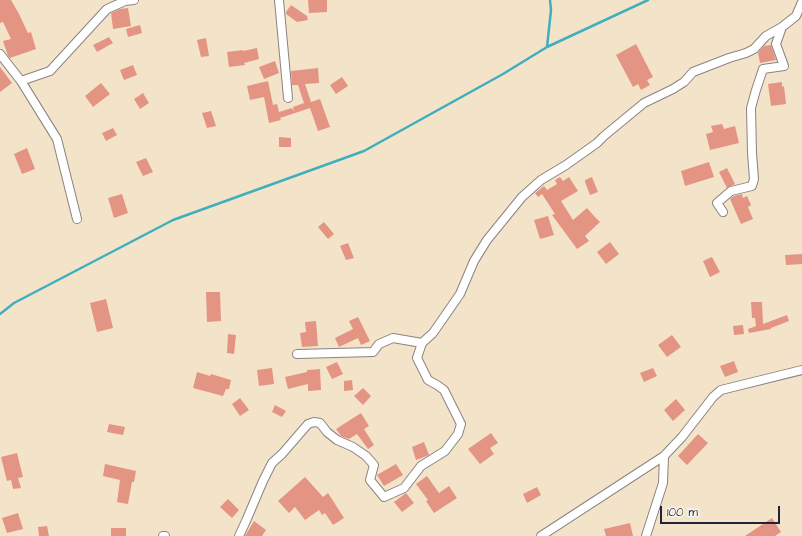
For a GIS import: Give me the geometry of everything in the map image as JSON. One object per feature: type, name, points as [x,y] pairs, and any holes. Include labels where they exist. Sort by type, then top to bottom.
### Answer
[{"type":"street","points":[[21,81],[50,71],[107,9],[125,1],[134,0]]},
{"type":"street","points":[[279,0],[288,98]]},
{"type":"street","points":[[239,536],[272,463],[282,454],[308,424],[314,422],[320,423],[337,440],[353,447],[366,456],[374,465],[370,480],[384,496],[404,488],[421,466],[445,451],[458,434],[461,424],[444,390],[428,380],[417,358],[422,344],[433,332],[460,294],[474,261],[486,240],[522,197],[541,180],[566,165],[597,143],[644,103],[684,82],[693,72],[754,49],[766,36],[782,27],[796,16],[802,2]]},
{"type":"street","points":[[723,212],[717,203],[721,199],[731,191],[752,186],[754,179],[751,108],[762,70],[784,66],[776,44],[782,27]]},
{"type":"street","points":[[0,54],[21,81],[57,140],[78,219]]},
{"type":"street","points":[[297,354],[373,352],[379,344],[393,338],[422,344]]},
{"type":"street","points":[[541,536],[664,456],[682,437],[713,397],[721,390],[802,370]]},
{"type":"street","points":[[646,536],[663,483],[664,456]]},
{"type":"building","points":[[0,0],[11,0],[28,33],[31,32],[36,49],[10,58],[8,56],[3,41],[11,39],[3,22],[0,23]]},
{"type":"building","points":[[308,0],[327,0],[327,12],[309,13]]},
{"type":"building","points":[[291,5],[307,16],[308,20],[297,22],[286,14]]},
{"type":"building","points":[[128,8],[131,26],[113,29],[111,13],[120,9]]},
{"type":"building","points":[[140,25],[142,33],[128,37],[126,29]]},
{"type":"building","points":[[109,37],[113,43],[97,52],[93,45]]},
{"type":"building","points":[[206,38],[209,56],[201,57],[197,40]]},
{"type":"building","points":[[636,44],[653,77],[647,80],[650,85],[641,90],[638,84],[633,87],[616,55]]},
{"type":"building","points":[[771,45],[776,60],[760,63],[758,53],[764,46]]},
{"type":"building","points":[[257,48],[259,59],[244,63],[245,65],[229,67],[227,52]]},
{"type":"building","points":[[275,61],[279,73],[264,79],[259,67]]},
{"type":"building","points":[[133,65],[137,75],[124,80],[120,70]]},
{"type":"building","points":[[0,67],[12,83],[0,92]]},
{"type":"building","points":[[318,68],[319,83],[305,84],[311,102],[320,99],[330,127],[318,131],[310,108],[280,118],[281,120],[269,123],[264,97],[250,100],[247,86],[268,81],[273,105],[277,104],[279,112],[292,108],[294,112],[293,107],[304,103],[298,85],[292,85],[291,71]]},
{"type":"building","points":[[342,77],[348,86],[336,94],[330,85]]},
{"type":"building","points":[[782,82],[782,87],[784,86],[786,104],[771,106],[768,84]]},
{"type":"building","points":[[101,83],[110,94],[93,107],[85,96]]},
{"type":"building","points":[[143,93],[149,103],[140,109],[134,99]]},
{"type":"building","points":[[211,111],[216,126],[207,128],[202,113]]},
{"type":"building","points":[[722,124],[724,129],[735,126],[739,143],[710,150],[706,134],[713,132],[711,126]]},
{"type":"building","points":[[113,128],[117,135],[106,141],[102,133]]},
{"type":"building","points":[[279,137],[291,138],[291,147],[279,147]]},
{"type":"building","points":[[27,148],[35,169],[22,174],[14,154]]},
{"type":"building","points":[[146,158],[153,172],[143,176],[136,162]]},
{"type":"building","points":[[709,162],[714,177],[685,186],[681,171]]},
{"type":"building","points":[[727,168],[735,184],[727,188],[719,172]]},
{"type":"building","points":[[560,177],[563,181],[569,177],[578,191],[561,201],[573,220],[587,208],[600,222],[585,236],[589,241],[577,249],[552,215],[555,214],[542,194],[538,197],[535,193],[544,186],[547,190],[557,184],[555,180]]},
{"type":"building","points":[[592,177],[598,192],[590,195],[585,180]]},
{"type":"building","points":[[122,194],[128,213],[114,218],[108,198]]},
{"type":"building","points":[[742,194],[743,198],[747,196],[751,205],[748,207],[753,219],[741,224],[730,199],[734,196]]},
{"type":"building","points":[[548,216],[554,235],[540,239],[534,220]]},
{"type":"building","points":[[324,222],[334,234],[328,239],[318,227]]},
{"type":"building","points":[[610,242],[619,254],[606,264],[597,252]]},
{"type":"building","points":[[348,243],[354,258],[346,260],[340,246]]},
{"type":"building","points":[[802,254],[802,264],[786,265],[785,255]]},
{"type":"building","points":[[712,257],[720,272],[710,277],[703,261]]},
{"type":"building","points":[[206,292],[220,292],[221,321],[207,322]]},
{"type":"building","points":[[106,299],[113,328],[97,332],[90,303]]},
{"type":"building","points":[[751,302],[762,302],[763,324],[787,315],[789,321],[771,329],[749,333],[748,329],[756,326],[755,318],[752,318]]},
{"type":"building","points":[[358,317],[370,341],[361,345],[358,338],[339,347],[335,338],[353,329],[349,321]]},
{"type":"building","points":[[316,321],[318,346],[302,347],[300,333],[306,332],[305,322]]},
{"type":"building","points":[[743,325],[744,334],[734,335],[733,326]]},
{"type":"building","points":[[228,334],[236,335],[234,354],[227,353]]},
{"type":"building","points":[[672,335],[681,347],[667,357],[658,345]]},
{"type":"building","points":[[734,361],[738,372],[725,377],[720,366]]},
{"type":"building","points":[[337,362],[343,374],[332,379],[326,367]]},
{"type":"building","points":[[272,368],[274,384],[259,386],[257,370]]},
{"type":"building","points":[[653,368],[657,376],[644,382],[640,373]]},
{"type":"building","points":[[320,369],[321,390],[308,391],[308,384],[288,389],[285,377],[307,372],[307,370]]},
{"type":"building","points":[[197,372],[210,376],[211,374],[231,380],[229,389],[226,389],[223,396],[193,388]]},
{"type":"building","points":[[352,380],[353,390],[344,391],[344,381]]},
{"type":"building","points":[[363,388],[371,396],[363,405],[354,396]]},
{"type":"building","points":[[240,398],[249,410],[240,416],[232,404]]},
{"type":"building","points":[[676,399],[685,410],[673,421],[664,410]]},
{"type":"building","points":[[275,405],[286,411],[282,417],[272,412]]},
{"type":"building","points":[[361,413],[369,426],[364,429],[374,445],[368,449],[357,434],[349,439],[341,436],[336,429]]},
{"type":"building","points":[[109,424],[125,427],[123,435],[107,432]]},
{"type":"building","points":[[491,433],[498,443],[490,448],[494,454],[480,464],[468,449]]},
{"type":"building","points":[[698,434],[708,443],[687,465],[678,456]]},
{"type":"building","points":[[424,442],[429,455],[416,460],[412,447]]},
{"type":"building","points":[[17,453],[23,477],[18,478],[21,488],[13,489],[11,480],[7,481],[1,457]]},
{"type":"building","points":[[105,464],[136,471],[134,482],[132,482],[128,504],[117,502],[120,480],[103,476]]},
{"type":"building","points":[[396,464],[403,475],[384,486],[377,475]]},
{"type":"building","points":[[427,476],[439,493],[449,486],[457,498],[434,513],[426,501],[428,500],[416,484]]},
{"type":"building","points":[[305,477],[323,497],[328,493],[344,518],[333,525],[325,513],[322,515],[319,510],[305,520],[295,507],[289,513],[278,501]]},
{"type":"building","points":[[537,487],[541,495],[527,503],[523,494]]},
{"type":"building","points":[[406,493],[414,503],[402,512],[394,502]]},
{"type":"building","points":[[228,499],[239,510],[232,518],[220,507]]},
{"type":"building","points":[[18,513],[23,529],[7,533],[2,518]]},
{"type":"building","points":[[772,518],[781,532],[775,536],[745,536]]},
{"type":"building","points":[[254,521],[266,530],[262,536],[245,536]]},
{"type":"building","points":[[630,523],[633,536],[606,536],[604,529]]},
{"type":"building","points":[[47,526],[49,536],[39,536],[38,527]]},
{"type":"building","points":[[111,528],[126,528],[126,536],[111,536]]},
{"type":"waterway","points":[[547,47],[551,10],[550,0]]},
{"type":"waterway","points":[[0,314],[14,303],[173,220],[364,151],[503,74],[547,47],[648,0]]}]
